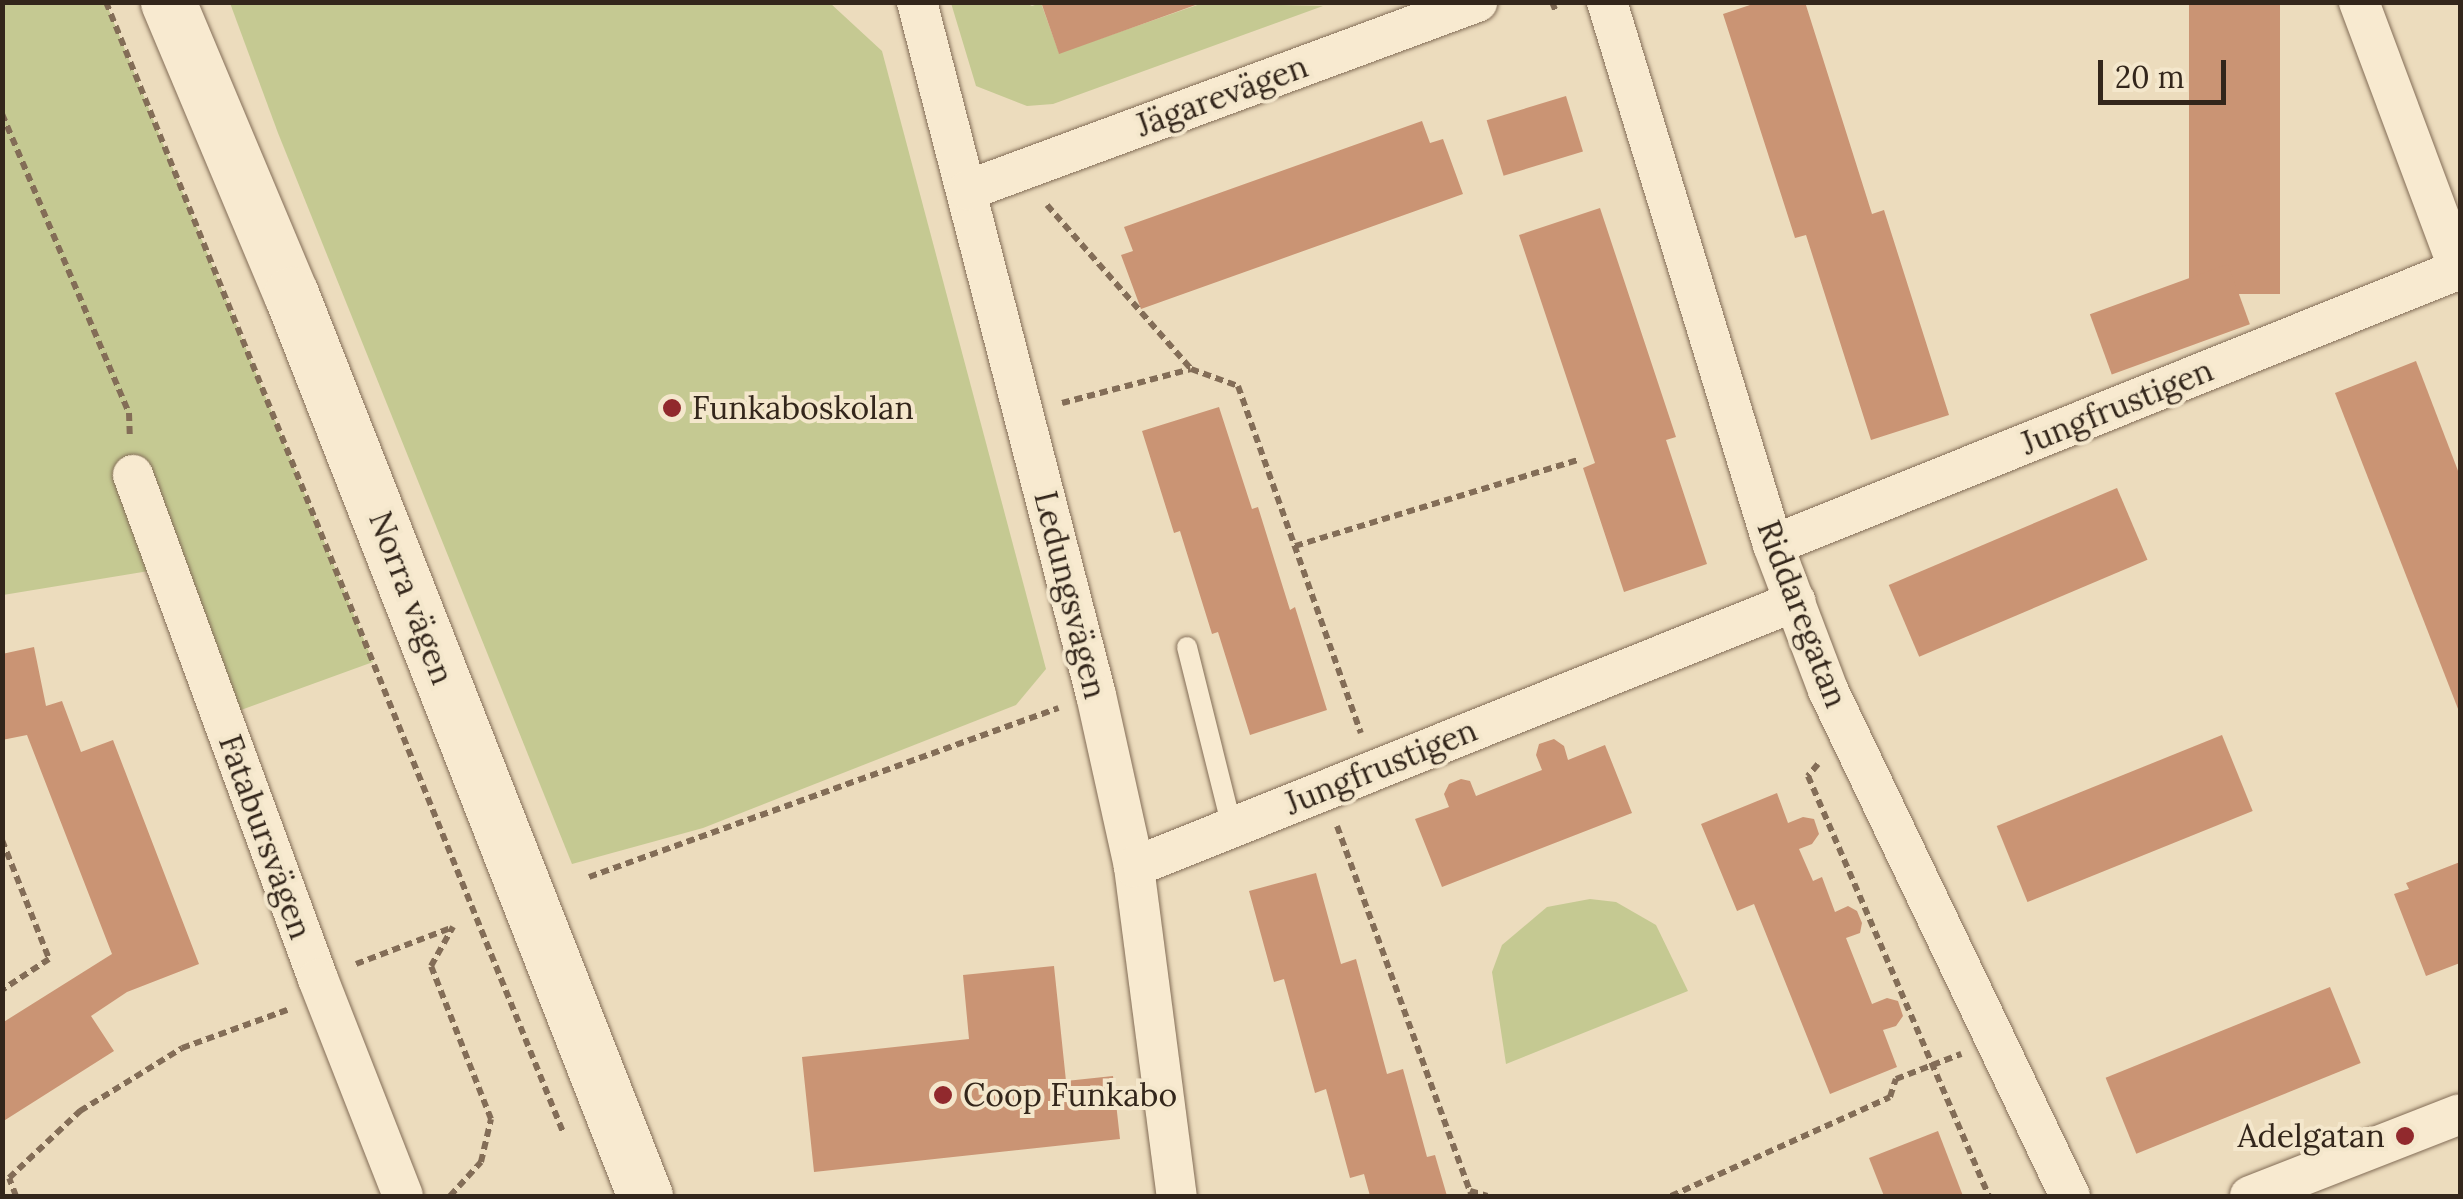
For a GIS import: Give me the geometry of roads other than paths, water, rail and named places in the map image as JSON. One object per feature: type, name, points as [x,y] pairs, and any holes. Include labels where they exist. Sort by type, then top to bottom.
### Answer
[{"type":"main road","name":"Norra vägen","points":[[168,2],[298,312],[645,1196]]},
{"type":"street","name":"Ledungsvägen","points":[[917,2],[1096,695],[1134,866],[1177,1196]]},
{"type":"street","name":"Jägarevägen","points":[[968,190],[1477,2]]},
{"type":"street","name":"Riddaregatan","points":[[1607,2],[1773,545],[1828,690],[2070,1196]]},
{"type":"street","points":[[2359,2],[2460,270]]},
{"type":"street","name":"Jungfrustigen","points":[[1773,545],[2460,270]]},
{"type":"street","name":"Fatabursvägen","points":[[133,476],[321,988],[403,1196]]},
{"type":"street","name":"Jungfrustigen","points":[[1134,866],[1796,601]]},
{"type":"street","points":[[2250,1196],[2460,1114]]},
{"type":"lane","points":[[1187,648],[1232,827]]},
{"type":"place","name":"Funkaboskolan","points":[[672,408]]},
{"type":"place","name":"Coop Funkabo","points":[[943,1095]]},
{"type":"place","name":"Adelgatan","points":[[2405,1136]]}]
